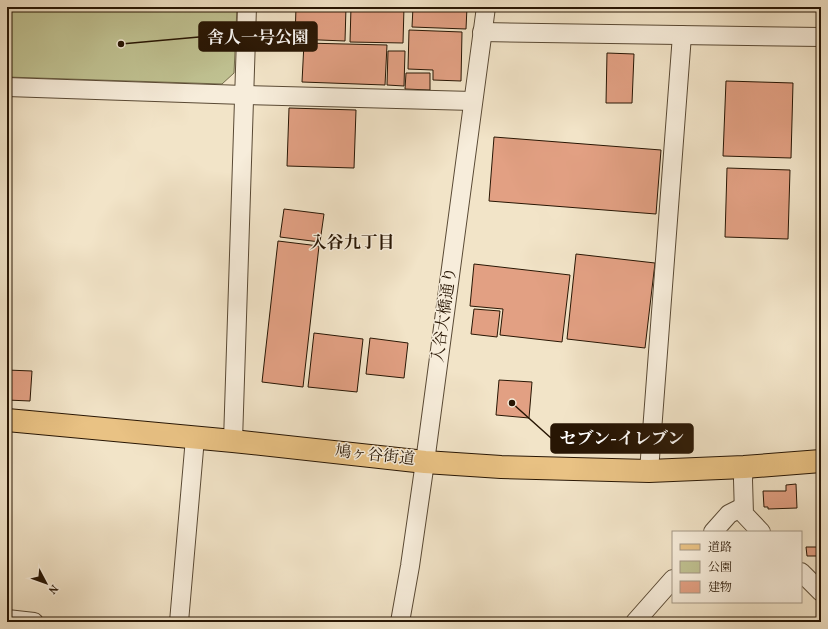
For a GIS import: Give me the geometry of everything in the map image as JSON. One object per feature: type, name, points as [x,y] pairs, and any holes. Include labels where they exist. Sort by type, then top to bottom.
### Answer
[{"type":"main road","name":"鳩ヶ谷街道","points":[[7,420],[233,441],[425,462],[531,468],[649,471],[821,462]]},
{"type":"street","points":[[233,441],[247,7]]},
{"type":"street","name":"入谷大橋通り","points":[[400,622],[410,566],[425,462],[486,7]]},
{"type":"street","points":[[482,32],[821,36]]},
{"type":"street","points":[[649,471],[682,35]]},
{"type":"street","points":[[7,87],[473,101]]},
{"type":"street","points":[[179,622],[195,438]]},
{"type":"street","points":[[744,467],[744,514],[760,531]]},
{"type":"street","points":[[715,531],[729,514],[743,506]]},
{"type":"street","points":[[802,573],[821,592]]},
{"type":"street","points":[[636,622],[672,580]]},
{"type":"street","points":[[7,619],[34,622]]},
{"type":"green space","points":[[7,7],[237,7],[234,73],[222,84],[7,77]]},
{"type":"building","points":[[296,7],[346,7],[345,41],[295,39]]},
{"type":"building","points":[[351,7],[404,7],[403,43],[350,42]]},
{"type":"building","points":[[413,7],[467,7],[466,29],[412,27]]},
{"type":"building","points":[[668,7],[707,7],[686,9]]},
{"type":"building","points":[[409,30],[462,32],[461,81],[433,80],[433,70],[408,69]]},
{"type":"building","points":[[304,43],[387,45],[385,85],[302,82]]},
{"type":"building","points":[[388,51],[405,51],[404,86],[387,85]]},
{"type":"building","points":[[607,53],[634,54],[632,103],[606,103]]},
{"type":"building","points":[[406,73],[430,73],[430,90],[405,89]]},
{"type":"building","points":[[726,81],[793,83],[791,158],[723,156]]},
{"type":"building","points":[[289,108],[356,110],[354,168],[287,166]]},
{"type":"building","points":[[494,137],[661,150],[656,214],[489,201]]},
{"type":"building","points":[[727,168],[790,170],[788,239],[725,237]]},
{"type":"building","points":[[284,209],[324,214],[320,242],[280,237]]},
{"type":"building","points":[[278,241],[319,246],[303,387],[262,382]]},
{"type":"building","points":[[576,254],[655,263],[645,348],[567,339]]},
{"type":"building","points":[[474,264],[570,275],[562,342],[500,335],[503,309],[470,306]]},
{"type":"building","points":[[474,309],[500,311],[497,337],[471,334]]},
{"type":"building","points":[[314,333],[363,339],[357,392],[308,387]]},
{"type":"building","points":[[370,338],[408,343],[404,378],[366,374]]},
{"type":"building","points":[[7,370],[32,371],[30,401],[7,400]]},
{"type":"building","points":[[499,380],[532,382],[529,418],[496,415]]},
{"type":"building","points":[[796,484],[797,508],[768,509],[768,507],[764,507],[763,491],[786,491],[786,485]]},
{"type":"building","points":[[806,547],[821,547],[821,556],[807,556]]},
{"type":"place","name":"舎人一号公園","points":[[121,44]]},
{"type":"place","name":"セブン-イレブン","points":[[512,403]]},
{"type":"district","name":"入谷九丁目","points":[[352,243]]}]
